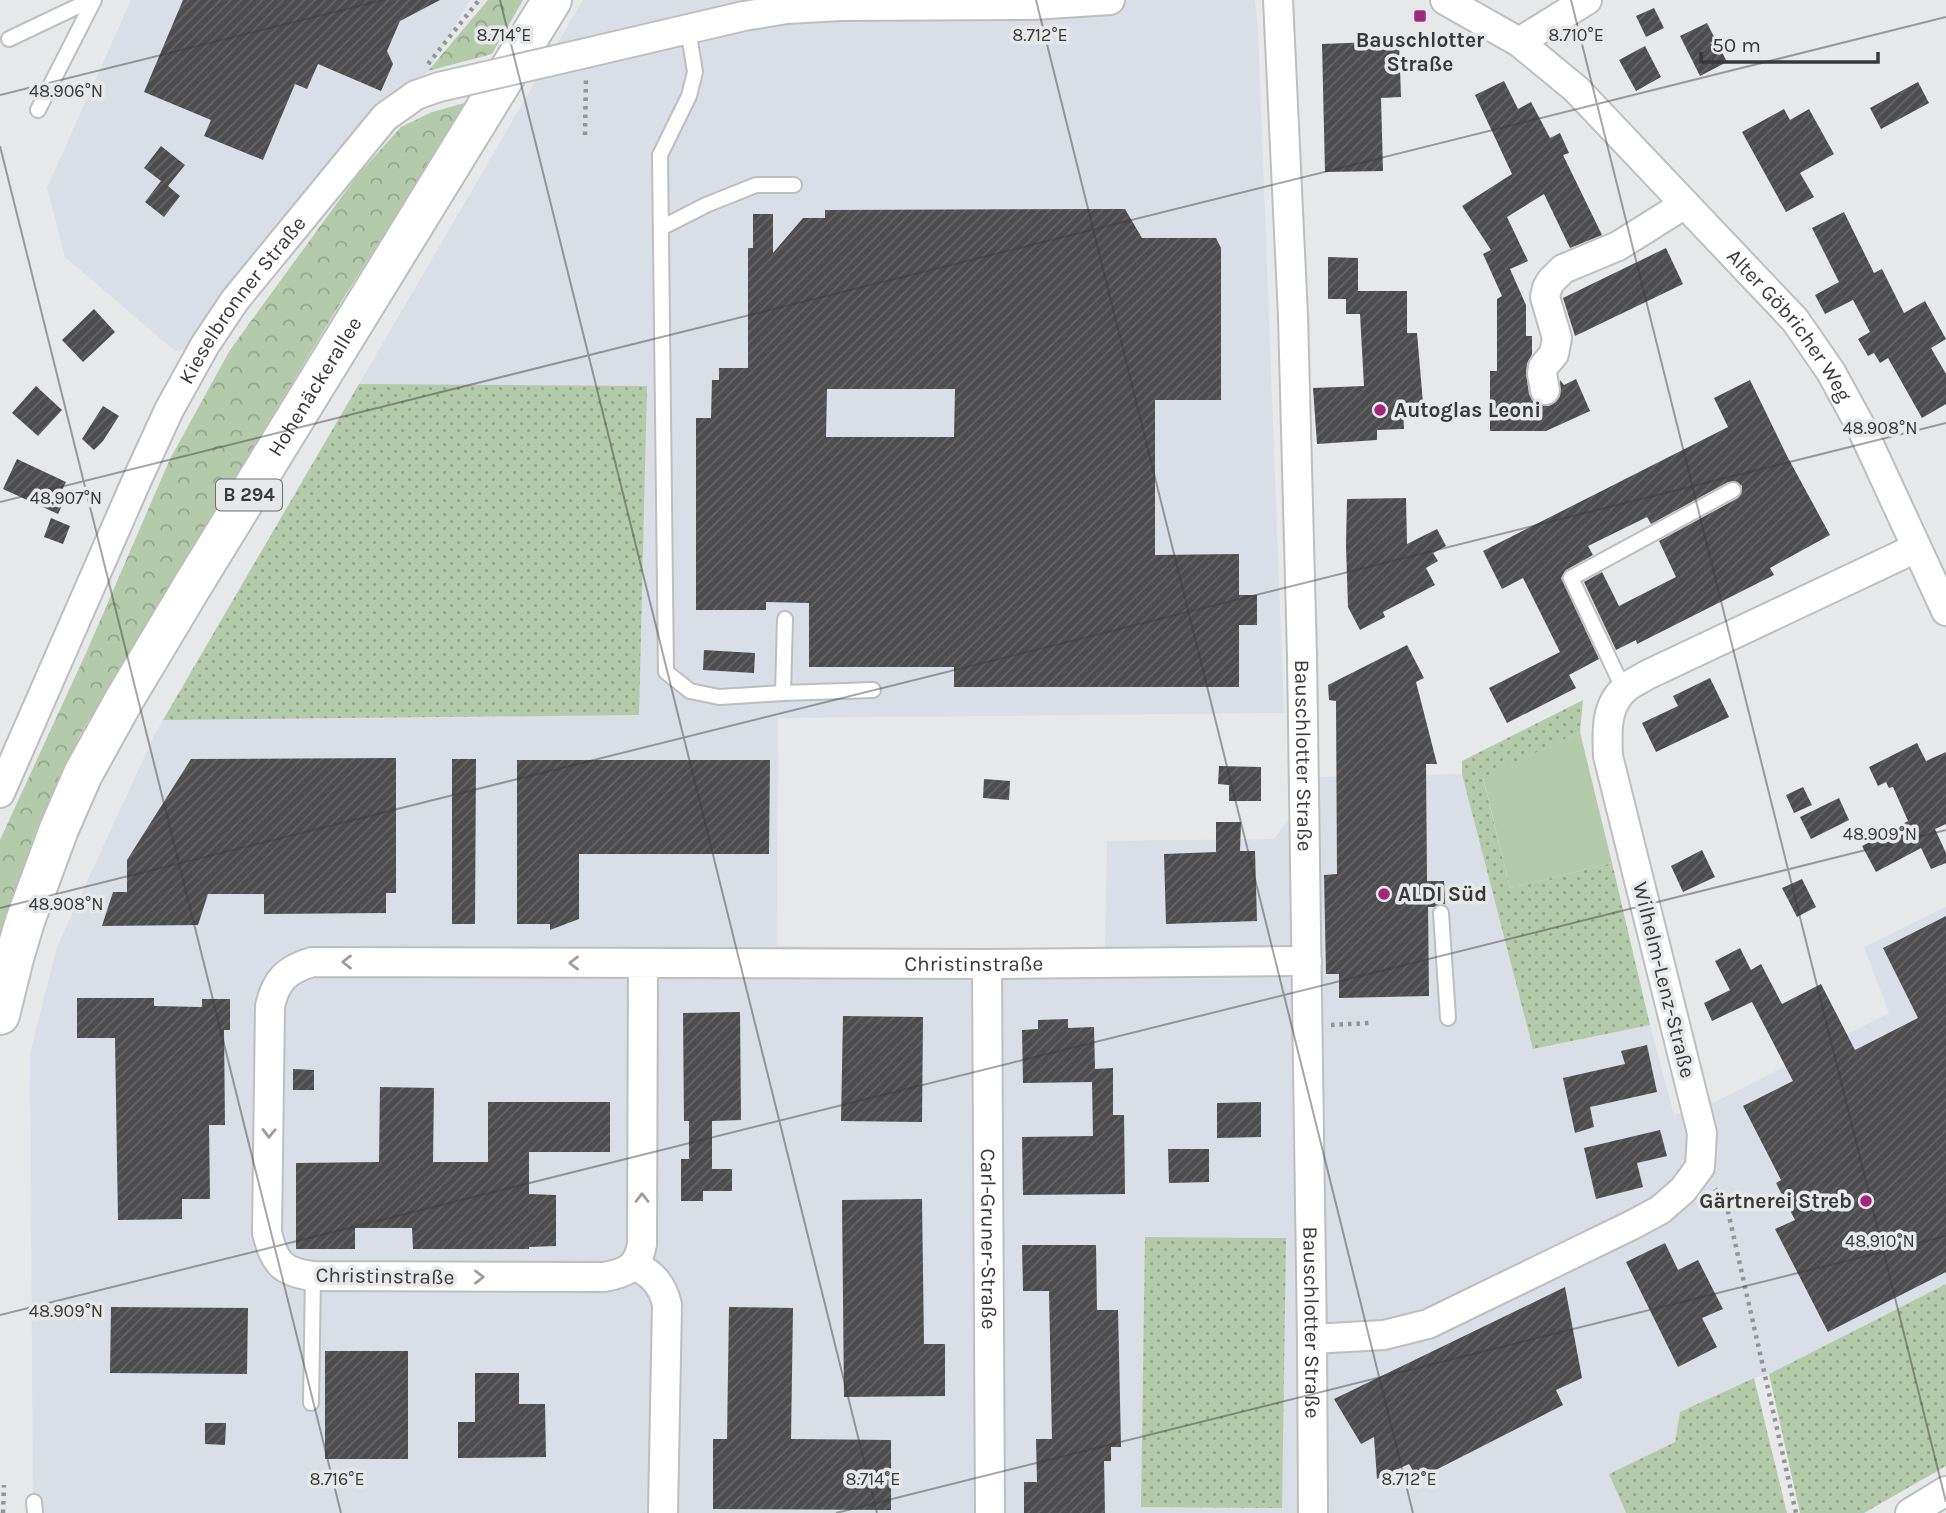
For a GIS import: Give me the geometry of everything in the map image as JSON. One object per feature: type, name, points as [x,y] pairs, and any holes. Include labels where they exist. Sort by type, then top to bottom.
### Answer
[{"type":"main road","name":"Hohenäckerallee","points":[[0,1015],[14,957],[40,877],[83,774],[191,588],[552,0]]},
{"type":"street","name":"Kieselbronner Straße","points":[[4,776],[169,410],[205,345],[235,300],[385,117],[416,95],[429,81],[586,53],[768,11],[807,7],[1033,5],[1110,0]]},
{"type":"street","name":"Bauschlotter Straße","points":[[1278,0],[1294,357],[1302,656],[1313,1513]]},
{"type":"street","name":"Alter Göbricher Weg","points":[[1445,0],[1469,7],[1520,42],[1576,89],[1795,320],[1831,372],[1862,429],[1946,611]]},
{"type":"street","points":[[1520,42],[1587,0]]},
{"type":"street","points":[[1545,390],[1543,367],[1554,354],[1557,338],[1546,303],[1545,293],[1551,281],[1563,269],[1639,235],[1685,204]]},
{"type":"street","points":[[1623,690],[1647,676],[1916,548]]},
{"type":"street","name":"Wilhelm-Lenz-Straße","points":[[1623,690],[1607,723],[1608,756],[1702,1133],[1700,1167]]},
{"type":"street","name":"Christinstraße","points":[[634,1266],[617,1275],[604,1277],[313,1276],[297,1274],[281,1265],[267,1233],[270,1006],[273,994],[283,977],[291,970],[312,962],[987,964],[1307,961]]},
{"type":"street","points":[[642,963],[642,1244],[640,1256],[634,1266],[642,1268],[656,1280],[667,1305],[663,1513]]},
{"type":"street","name":"Carl-Gruner-Straße","points":[[987,964],[990,1513]]},
{"type":"street","points":[[1312,1339],[1384,1335],[1428,1324],[1660,1210],[1683,1190],[1700,1167]]},
{"type":"street","points":[[1910,1513],[1946,1491]]},
{"type":"lane","points":[[9,39],[93,0]]},
{"type":"lane","points":[[38,110],[93,0]]},
{"type":"lane","points":[[688,29],[695,72],[689,96],[660,155],[666,673],[690,691],[719,697],[873,690]]},
{"type":"lane","points":[[661,228],[706,205],[756,185],[794,185]]},
{"type":"lane","points":[[1623,690],[1572,578],[1733,490]]},
{"type":"lane","points":[[783,693],[785,619]]},
{"type":"lane","points":[[1441,913],[1448,1018]]},
{"type":"lane","points":[[310,1403],[313,1276]]},
{"type":"path","points":[[429,81],[479,0]]},
{"type":"path","points":[[585,135],[586,53]]},
{"type":"path","points":[[1307,1027],[1369,1023]]},
{"type":"path","points":[[1700,1167],[1727,1207],[1796,1513]]},
{"type":"path","points":[[3,1513],[4,1485]]},
{"type":"shaded area","points":[[131,0],[470,0],[428,71],[385,117],[205,345],[175,351],[65,257],[47,188]]},
{"type":"shaded area","points":[[583,0],[1255,0],[1284,713],[778,718],[777,946],[1105,950],[1107,841],[1274,839],[1320,777],[1462,774],[1533,1049],[1650,1025],[1674,1115],[1709,1105],[1889,1013],[1864,947],[1946,907],[1946,1284],[1769,1374],[1754,1378],[1680,1412],[1675,1442],[1609,1474],[1626,1513],[33,1513],[30,1053],[57,947],[155,734]]},
{"type":"green space","points":[[488,0],[523,0],[492,54],[428,71]]},
{"type":"green space","points":[[468,102],[341,302],[80,735],[33,838],[0,942],[0,840],[86,653],[170,459],[230,350],[356,177],[401,127],[432,112]]},
{"type":"green space","points":[[359,384],[647,386],[639,715],[163,720]]},
{"type":"green space","points":[[1583,700],[1580,732],[1483,778],[1510,888],[1612,863],[1650,1025],[1533,1049],[1462,774],[1462,761]]},
{"type":"green space","points":[[1580,732],[1612,863],[1510,888],[1483,777]]},
{"type":"green space","points":[[1145,1237],[1286,1238],[1282,1508],[1141,1507]]},
{"type":"green space","points":[[1946,1284],[1946,1466],[1864,1513],[1800,1513],[1769,1374]]},
{"type":"green space","points":[[1754,1378],[1787,1513],[1626,1513],[1609,1474],[1675,1442],[1680,1412]]},
{"type":"building","points":[[183,0],[440,0],[400,21],[387,51],[393,64],[381,91],[318,64],[307,89],[295,84],[263,160],[204,136],[211,120],[144,92]]},
{"type":"building","points":[[1654,8],[1664,28],[1646,37],[1636,16]]},
{"type":"building","points":[[1707,23],[1727,62],[1700,76],[1680,36]]},
{"type":"building","points":[[1399,41],[1401,97],[1381,98],[1383,171],[1325,172],[1322,44]]},
{"type":"building","points":[[1645,46],[1661,77],[1636,91],[1619,60]]},
{"type":"building","points":[[1504,81],[1518,109],[1531,102],[1550,138],[1560,133],[1569,153],[1563,155],[1602,235],[1570,248],[1544,194],[1507,217],[1528,261],[1510,269],[1526,305],[1526,336],[1532,336],[1532,354],[1526,372],[1529,394],[1539,405],[1549,406],[1560,396],[1560,380],[1564,385],[1576,379],[1590,411],[1546,431],[1490,431],[1490,371],[1497,371],[1497,299],[1502,296],[1483,254],[1491,250],[1462,206],[1512,174],[1475,95]]},
{"type":"building","points":[[1918,82],[1929,103],[1881,129],[1870,108]]},
{"type":"building","points":[[1784,109],[1790,120],[1809,109],[1834,154],[1800,173],[1814,197],[1786,212],[1742,132]]},
{"type":"building","points":[[161,146],[185,165],[168,186],[180,196],[164,217],[145,202],[161,181],[144,168]]},
{"type":"building","points":[[1125,209],[1142,238],[1216,238],[1221,248],[1221,400],[1155,400],[1155,555],[1239,554],[1239,595],[1257,595],[1257,625],[1239,625],[1239,687],[954,687],[954,667],[809,667],[809,603],[766,602],[766,610],[696,610],[696,418],[711,418],[712,380],[719,380],[719,368],[748,368],[748,248],[753,248],[753,214],[773,214],[773,253],[803,218],[825,218],[825,210]],"holes":[[[827,389],[955,389],[954,437],[826,437]]]},
{"type":"building","points":[[1844,212],[1874,273],[1882,269],[1904,313],[1925,301],[1946,339],[1931,348],[1946,374],[1946,404],[1922,418],[1888,358],[1880,363],[1874,353],[1868,356],[1858,339],[1870,332],[1853,300],[1825,314],[1815,295],[1839,282],[1812,228]]},
{"type":"building","points":[[1666,248],[1683,284],[1575,336],[1563,298]]},
{"type":"building","points":[[1328,257],[1358,258],[1358,291],[1407,291],[1407,333],[1417,333],[1423,403],[1403,403],[1404,429],[1377,430],[1377,440],[1317,444],[1313,388],[1364,386],[1360,314],[1346,314],[1346,299],[1328,299]]},
{"type":"building","points":[[94,309],[115,332],[83,362],[62,340]]},
{"type":"building","points":[[1750,380],[1830,535],[1770,568],[1774,575],[1637,644],[1636,640],[1616,650],[1584,582],[1602,572],[1619,606],[1676,577],[1659,541],[1738,498],[1742,486],[1737,482],[1728,482],[1651,524],[1647,517],[1588,546],[1593,555],[1566,570],[1561,578],[1599,659],[1569,675],[1576,688],[1507,723],[1489,688],[1560,652],[1523,578],[1502,589],[1483,551],[1728,427],[1714,398]]},
{"type":"building","points":[[36,386],[62,410],[38,436],[12,413]]},
{"type":"building","points":[[103,406],[119,416],[94,450],[82,439]]},
{"type":"building","points":[[17,459],[66,482],[61,492],[67,495],[58,514],[3,489]]},
{"type":"building","points":[[1406,498],[1407,544],[1437,529],[1446,546],[1433,553],[1438,561],[1426,568],[1435,585],[1383,612],[1385,617],[1360,630],[1348,607],[1347,499]]},
{"type":"building","points":[[51,518],[70,526],[63,544],[44,537]]},
{"type":"building","name":"ALDI Süd","points":[[1407,645],[1424,678],[1416,682],[1437,764],[1426,764],[1427,881],[1444,881],[1445,904],[1428,907],[1429,996],[1339,998],[1339,974],[1326,974],[1324,875],[1337,874],[1336,701],[1329,700],[1328,685]]},
{"type":"building","points":[[704,650],[755,653],[754,673],[703,670]]},
{"type":"building","points":[[1710,678],[1729,717],[1656,752],[1642,723],[1678,706],[1673,696]]},
{"type":"building","points":[[1917,743],[1926,761],[1946,752],[1946,824],[1935,829],[1946,853],[1946,863],[1931,869],[1921,848],[1876,872],[1862,846],[1908,821],[1893,787],[1889,788],[1886,782],[1878,786],[1869,767]]},
{"type":"building","points":[[396,758],[396,893],[386,893],[386,913],[264,914],[264,894],[208,894],[198,925],[102,926],[113,892],[127,892],[127,860],[191,759]]},
{"type":"building","points":[[452,759],[476,759],[475,924],[452,924]]},
{"type":"building","points":[[517,760],[770,760],[769,854],[579,854],[579,919],[550,930],[550,924],[517,924]]},
{"type":"building","points":[[1219,766],[1261,767],[1261,801],[1229,801],[1229,785],[1218,784]]},
{"type":"building","points":[[984,779],[1010,781],[1009,800],[983,798]]},
{"type":"building","points":[[1803,787],[1812,805],[1794,813],[1786,795]]},
{"type":"building","points":[[1839,798],[1849,820],[1811,839],[1800,817]]},
{"type":"building","points":[[1216,822],[1241,822],[1240,851],[1255,851],[1257,921],[1166,924],[1164,854],[1216,852]]},
{"type":"building","points":[[1702,850],[1715,877],[1683,892],[1671,866]]},
{"type":"building","points":[[1802,879],[1816,907],[1797,917],[1782,888]]},
{"type":"building","points":[[1946,916],[1946,1272],[1828,1332],[1775,1229],[1795,1220],[1776,1183],[1781,1180],[1743,1106],[1793,1081],[1752,1002],[1712,1021],[1704,1003],[1730,990],[1715,961],[1740,948],[1751,970],[1761,964],[1782,1004],[1821,984],[1855,1050],[1918,1018],[1883,948]]},
{"type":"building","points":[[77,998],[154,998],[154,1006],[202,1007],[202,999],[230,999],[230,1030],[224,1030],[225,1125],[209,1125],[210,1199],[182,1199],[182,1219],[118,1220],[115,1038],[77,1038]]},
{"type":"building","points":[[740,1012],[741,1120],[712,1121],[712,1169],[732,1169],[732,1191],[703,1191],[703,1201],[681,1201],[681,1159],[689,1159],[689,1121],[684,1121],[683,1013]]},
{"type":"building","points":[[843,1016],[923,1017],[922,1122],[841,1121]]},
{"type":"building","points":[[1068,1019],[1068,1028],[1094,1027],[1095,1069],[1113,1068],[1113,1115],[1124,1115],[1125,1194],[1023,1195],[1022,1137],[1093,1136],[1092,1082],[1023,1083],[1022,1030],[1038,1029],[1038,1020]]},
{"type":"building","points":[[1647,1045],[1657,1092],[1590,1107],[1594,1127],[1575,1133],[1563,1078],[1625,1064],[1621,1051]]},
{"type":"building","points":[[293,1069],[314,1070],[314,1090],[293,1090]]},
{"type":"building","points":[[380,1087],[434,1088],[433,1162],[488,1162],[488,1102],[610,1102],[610,1152],[529,1152],[529,1194],[556,1195],[556,1246],[529,1249],[413,1249],[412,1228],[355,1228],[355,1249],[296,1249],[296,1163],[379,1162]]},
{"type":"building","points":[[1261,1102],[1261,1137],[1217,1138],[1217,1103]]},
{"type":"building","points":[[1660,1130],[1667,1156],[1637,1163],[1643,1187],[1596,1199],[1584,1148]]},
{"type":"building","points":[[1168,1149],[1209,1149],[1209,1182],[1169,1183]]},
{"type":"building","points":[[922,1199],[924,1344],[945,1344],[945,1396],[844,1397],[842,1200]]},
{"type":"building","points":[[1665,1243],[1678,1270],[1698,1260],[1723,1309],[1702,1318],[1717,1347],[1678,1367],[1626,1262]]},
{"type":"building","points":[[1022,1245],[1096,1245],[1097,1310],[1118,1310],[1121,1447],[1111,1447],[1111,1461],[1104,1461],[1105,1513],[1024,1513],[1024,1482],[1037,1482],[1036,1439],[1052,1439],[1049,1291],[1023,1291]]},
{"type":"building","points":[[1565,1287],[1582,1378],[1556,1390],[1563,1405],[1418,1479],[1409,1464],[1377,1479],[1374,1437],[1361,1444],[1334,1399]]},
{"type":"building","points":[[111,1307],[248,1308],[247,1374],[110,1373]]},
{"type":"building","points":[[729,1307],[793,1308],[791,1439],[891,1440],[891,1510],[713,1509],[713,1439],[727,1439]]},
{"type":"building","points":[[325,1351],[408,1351],[408,1459],[325,1459]]},
{"type":"building","points":[[475,1373],[519,1373],[519,1404],[545,1404],[546,1457],[458,1458],[458,1422],[475,1422]]},
{"type":"building","points":[[205,1423],[226,1423],[225,1445],[205,1444]]},
{"type":"place","name":"Bauschlotter Straße","points":[[1420,16]]},
{"type":"place","name":"Autoglas Leoni","points":[[1380,410]]},
{"type":"place","name":"ALDI Süd","points":[[1384,894]]},
{"type":"place","name":"Gärtnerei Streb","points":[[1866,1201]]}]
